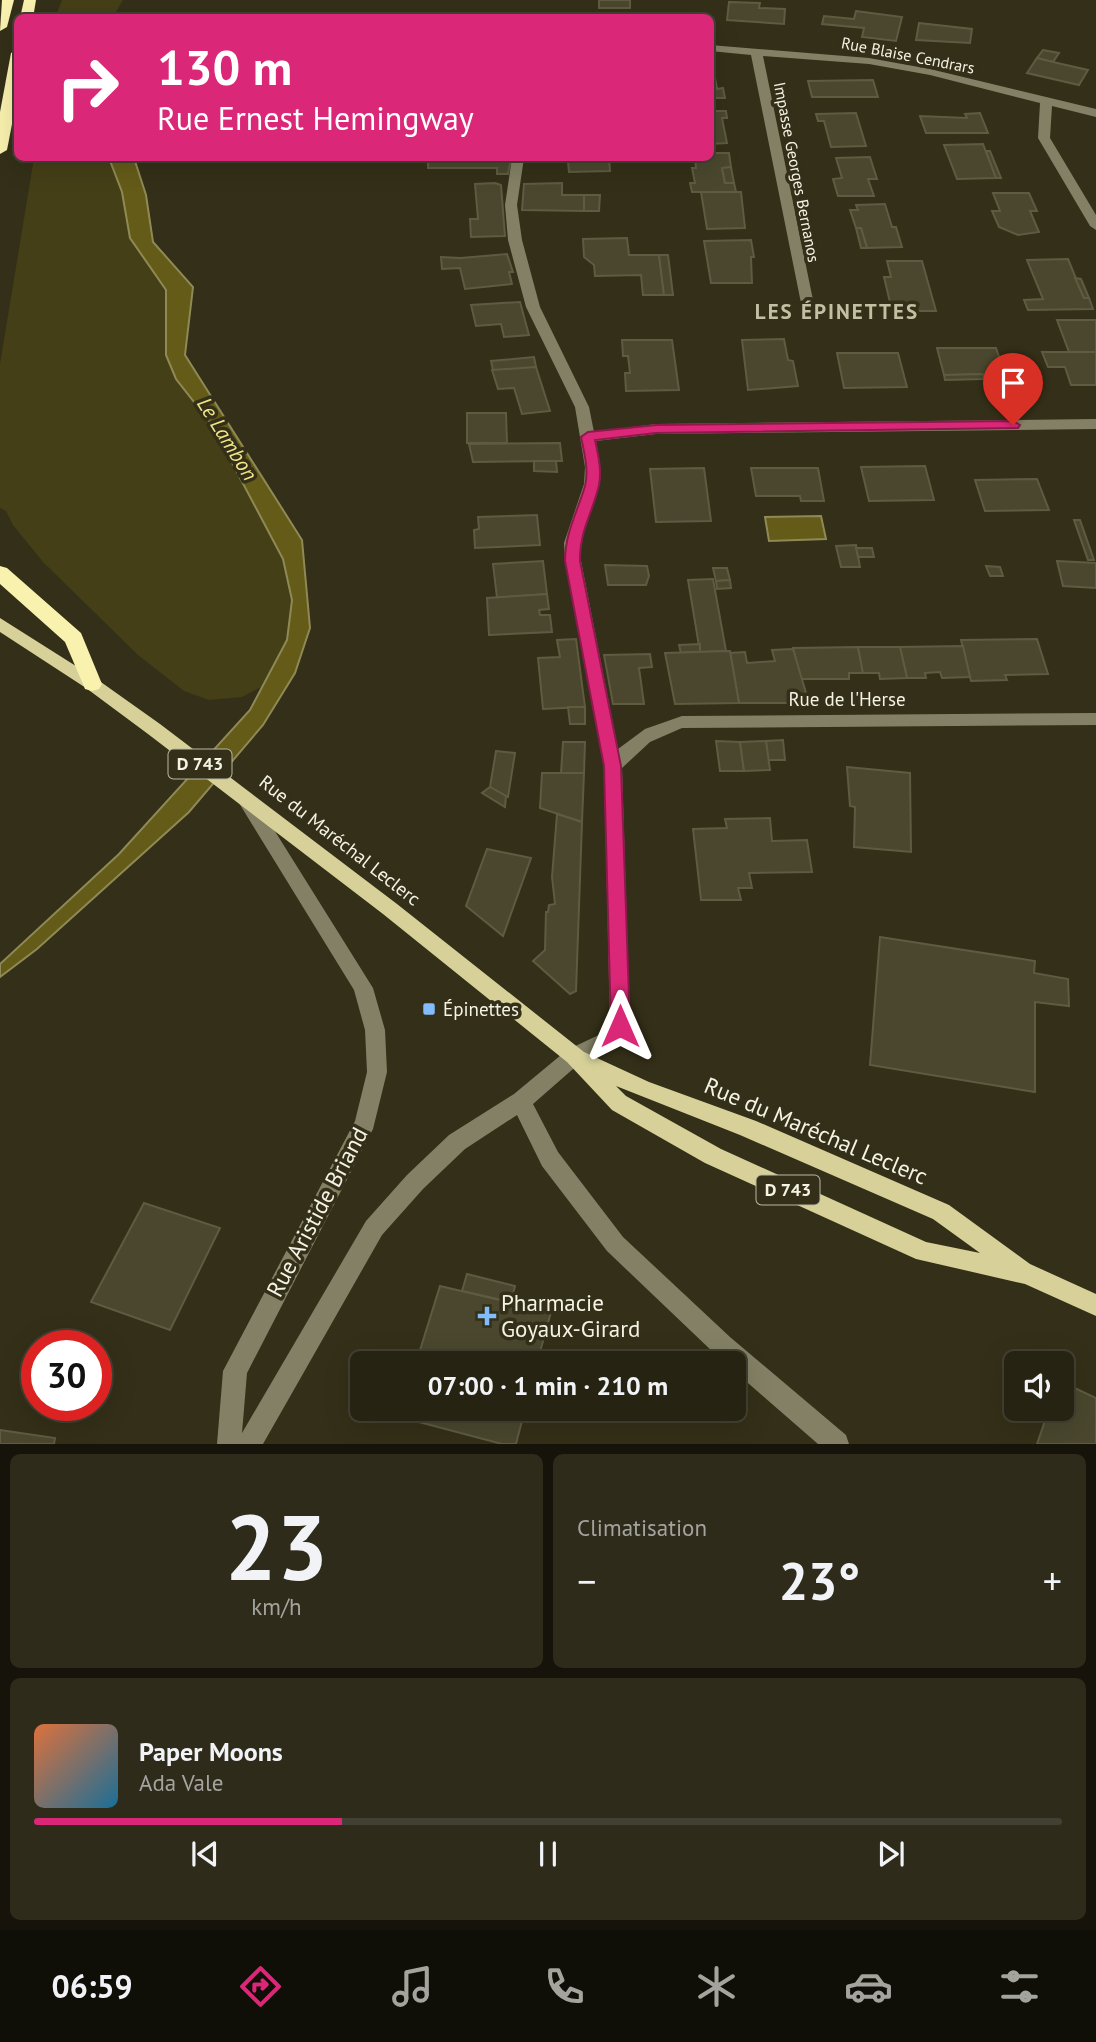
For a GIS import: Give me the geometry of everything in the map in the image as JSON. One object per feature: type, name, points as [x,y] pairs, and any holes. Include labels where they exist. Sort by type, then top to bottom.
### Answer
[{"type":"highway","points":[[0,27],[8,0]]},
{"type":"highway","points":[[0,149],[14,74]]},
{"type":"highway","points":[[0,573],[74,638],[92,684]]},
{"type":"main road","name":"Rue du Maréchal Leclerc","points":[[0,624],[92,684],[245,798],[574,1056],[620,1103],[713,1156],[923,1252],[1027,1274]]},
{"type":"main road","name":"Rue du Maréchal Leclerc","points":[[574,1056],[642,1088],[748,1128],[941,1212],[1027,1274],[1096,1305]]},
{"type":"street","name":"Rue Blaise Cendrars","points":[[714,48],[869,61],[930,72],[1096,113]]},
{"type":"street","name":"Impasse Georges Bernanos","points":[[757,51],[806,300]]},
{"type":"street","points":[[1046,102],[1044,138],[1096,226]]},
{"type":"street","points":[[249,1444],[374,1228],[415,1182],[457,1142],[521,1101],[574,1056],[612,1038],[620,1026],[612,766],[573,561],[572,543],[592,484],[593,467],[582,407],[533,307],[515,240],[511,205],[518,161]]},
{"type":"street","points":[[588,437],[656,429],[1096,424]]},
{"type":"street","name":"Rue de l'Herse","points":[[612,766],[634,742],[652,731],[682,722],[1096,719]]},
{"type":"street","name":"Rue Aristide Briand","points":[[229,1444],[235,1371],[365,1122],[377,1072],[375,1030],[363,988],[245,798]]},
{"type":"street","points":[[521,1101],[550,1159],[615,1244],[722,1345],[837,1444]]},
{"type":"shaded area","points":[[62,0],[123,0],[115,14],[57,14]]},
{"type":"shaded area","points":[[34,161],[110,161],[122,192],[130,238],[166,290],[166,355],[176,379],[212,425],[283,559],[292,600],[287,640],[263,686],[242,697],[209,700],[184,691],[138,655],[43,562],[13,525],[6,511],[0,508],[0,364]]},
{"type":"water","name":"Le Lambon","points":[[110,161],[135,161],[146,195],[153,242],[193,287],[185,355],[302,540],[310,628],[295,673],[263,725],[189,812],[37,949],[0,977],[0,964],[119,854],[250,710],[287,640],[292,600],[283,559],[212,425],[176,379],[166,355],[166,290],[130,238],[122,192]]},
{"type":"water","points":[[821,516],[826,539],[769,541],[765,517]]},
{"type":"building","points":[[599,0],[630,0],[630,8],[599,8]]},
{"type":"building","points":[[729,2],[760,3],[759,8],[785,9],[784,24],[727,20]]},
{"type":"building","points":[[856,11],[902,17],[896,41],[862,37],[864,28],[822,24],[824,16],[854,19]]},
{"type":"building","points":[[919,23],[972,29],[970,43],[916,40]]},
{"type":"building","points":[[1043,50],[1059,53],[1053,62],[1037,58]]},
{"type":"building","points":[[1037,58],[1088,70],[1079,85],[1027,73]]},
{"type":"building","points":[[714,72],[717,89],[723,88],[725,98],[714,98]]},
{"type":"building","points":[[873,80],[878,97],[812,97],[808,81]]},
{"type":"building","points":[[714,111],[726,111],[727,118],[722,118],[727,143],[714,144]]},
{"type":"building","points":[[856,113],[866,146],[831,147],[824,121],[818,121],[816,114]]},
{"type":"building","points":[[980,113],[988,133],[926,133],[920,116],[967,118],[965,114]]},
{"type":"building","points":[[983,144],[996,178],[957,179],[944,145]]},
{"type":"building","points":[[986,151],[990,151],[1001,178],[996,178]]},
{"type":"building","points":[[714,153],[729,153],[731,167],[722,168],[725,183],[734,183],[736,192],[692,192],[690,183],[695,183],[692,168],[696,168],[695,161],[714,161]]},
{"type":"building","points":[[870,157],[877,179],[868,179],[874,196],[838,196],[833,179],[842,178],[836,158]]},
{"type":"building","points":[[428,161],[510,161],[508,174],[497,174],[497,168],[428,168]]},
{"type":"building","points":[[609,161],[610,171],[569,172],[568,162]]},
{"type":"building","points":[[731,167],[734,183],[725,183],[722,168]]},
{"type":"building","points":[[562,183],[562,195],[584,195],[584,211],[522,210],[524,184]]},
{"type":"building","points":[[475,184],[501,185],[505,236],[471,237],[470,219],[478,219]]},
{"type":"building","points":[[701,192],[741,192],[745,228],[707,229]]},
{"type":"building","points":[[993,193],[1029,193],[1037,211],[1030,211],[1039,232],[1018,235],[999,227],[992,211],[1000,211]]},
{"type":"building","points":[[584,195],[600,195],[599,211],[584,211]]},
{"type":"building","points":[[885,204],[902,247],[867,248],[861,228],[856,228],[850,210],[858,210],[856,205]]},
{"type":"building","points":[[856,228],[861,228],[867,248],[861,248]]},
{"type":"building","points":[[627,238],[629,255],[659,255],[664,295],[643,295],[641,275],[595,276],[594,265],[584,257],[583,239]]},
{"type":"building","points":[[751,240],[754,257],[751,257],[752,283],[711,283],[704,241]]},
{"type":"building","points":[[507,254],[513,272],[509,272],[512,284],[465,289],[460,268],[442,269],[441,257]]},
{"type":"building","points":[[659,255],[668,255],[673,295],[664,295]]},
{"type":"building","points":[[1068,259],[1084,298],[1089,298],[1093,309],[1028,310],[1024,300],[1043,299],[1027,260]]},
{"type":"building","points":[[887,261],[922,261],[936,311],[892,311],[884,277],[891,277]]},
{"type":"building","points":[[1075,278],[1081,279],[1089,298],[1084,298]]},
{"type":"building","points":[[520,302],[529,335],[504,337],[501,324],[476,326],[471,305]]},
{"type":"building","points":[[1057,320],[1096,320],[1096,352],[1069,352]]},
{"type":"building","points":[[784,339],[788,360],[793,361],[798,386],[748,390],[742,340]]},
{"type":"building","points":[[622,340],[672,340],[679,390],[626,391],[625,373],[630,373],[628,356],[623,356]]},
{"type":"building","points":[[937,348],[996,348],[1005,374],[944,375]]},
{"type":"building","points":[[1042,352],[1096,352],[1096,385],[1071,385],[1065,367],[1048,367]]},
{"type":"building","points":[[837,353],[898,353],[907,387],[844,388]]},
{"type":"building","points":[[534,357],[536,367],[509,370],[493,370],[491,361]]},
{"type":"building","points":[[536,367],[550,411],[522,414],[514,388],[498,389],[492,370]]},
{"type":"building","points":[[983,374],[984,379],[945,380],[944,375]]},
{"type":"building","points":[[467,413],[506,413],[507,443],[467,443]]},
{"type":"building","points":[[560,443],[562,461],[473,462],[469,444]]},
{"type":"building","points":[[534,461],[556,461],[557,472],[534,471]]},
{"type":"building","points":[[925,466],[934,500],[869,501],[861,467]]},
{"type":"building","points":[[704,468],[711,521],[656,522],[650,469]]},
{"type":"building","points":[[751,468],[818,468],[824,501],[801,501],[800,496],[756,496]]},
{"type":"building","points":[[1037,479],[1049,510],[985,511],[975,480]]},
{"type":"building","points":[[537,515],[540,545],[475,548],[474,530],[479,529],[478,517]]},
{"type":"building","points":[[1074,520],[1080,520],[1094,560],[1088,560]]},
{"type":"building","points":[[856,545],[860,567],[841,567],[836,546]]},
{"type":"building","points":[[856,548],[872,548],[874,557],[858,557]]},
{"type":"building","points":[[543,561],[547,594],[497,598],[493,564]]},
{"type":"building","points":[[1057,561],[1096,563],[1096,588],[1063,586]]},
{"type":"building","points":[[605,565],[647,566],[649,576],[646,585],[608,585]]},
{"type":"building","points":[[986,566],[1000,567],[1003,576],[990,576]]},
{"type":"building","points":[[713,568],[727,568],[730,580],[716,581]]},
{"type":"building","points":[[713,579],[726,651],[700,652],[688,580]]},
{"type":"building","points":[[730,580],[731,588],[717,589],[716,581]]},
{"type":"building","points":[[547,594],[549,609],[539,610],[540,615],[550,615],[552,632],[489,635],[487,598]]},
{"type":"building","points":[[576,639],[585,707],[543,709],[538,658],[560,657],[557,640]]},
{"type":"building","points":[[1037,639],[1048,674],[1005,675],[1007,680],[971,681],[961,640]]},
{"type":"building","points":[[700,644],[700,652],[681,653],[679,645]]},
{"type":"building","points":[[963,646],[970,677],[942,678],[940,672],[925,673],[926,678],[907,678],[900,647]]},
{"type":"building","points":[[858,647],[863,673],[849,673],[849,679],[801,679],[793,648]]},
{"type":"building","points":[[858,647],[900,647],[907,678],[880,679],[879,673],[863,673]]},
{"type":"building","points":[[793,649],[809,703],[739,703],[730,653],[745,652],[747,663],[775,661],[772,650]]},
{"type":"building","points":[[730,651],[739,703],[675,704],[665,653]]},
{"type":"building","points":[[650,654],[652,667],[639,668],[644,704],[613,704],[604,655]]},
{"type":"building","points":[[568,707],[585,707],[585,724],[570,724]]},
{"type":"building","points":[[783,740],[785,760],[768,760],[766,741]]},
{"type":"building","points":[[716,741],[740,742],[744,771],[720,771]]},
{"type":"building","points":[[766,741],[770,770],[744,771],[740,742]]},
{"type":"building","points":[[563,742],[585,742],[584,773],[561,773]]},
{"type":"building","points":[[496,751],[515,753],[508,797],[490,787]]},
{"type":"building","points":[[847,767],[910,773],[911,852],[854,847],[855,807],[850,806]]},
{"type":"building","points":[[542,773],[584,773],[582,822],[540,808]]},
{"type":"building","points":[[490,787],[506,796],[505,807],[482,793]]},
{"type":"building","points":[[557,814],[582,822],[576,991],[570,994],[533,961],[545,950],[546,912],[549,905],[555,904],[552,877]]},
{"type":"building","points":[[770,818],[772,841],[807,840],[812,872],[749,873],[752,888],[738,888],[741,900],[701,900],[693,829],[727,828],[725,819]]},
{"type":"building","points":[[487,849],[531,858],[503,936],[466,906]]},
{"type":"building","points":[[880,937],[1035,961],[1034,973],[1068,979],[1069,1006],[1035,1002],[1035,1092],[870,1065]]},
{"type":"building","points":[[144,1203],[220,1228],[170,1330],[91,1302]]},
{"type":"building","points":[[467,1274],[515,1286],[511,1302],[462,1291]]},
{"type":"building","points":[[440,1286],[551,1312],[540,1351],[420,1351]]},
{"type":"building","points":[[1074,1388],[1096,1398],[1096,1444],[1037,1444],[1045,1421],[1074,1421]]},
{"type":"building","points":[[415,1421],[522,1421],[516,1444],[502,1444]]},
{"type":"building","points":[[0,1430],[55,1438],[54,1444],[0,1444]]},
{"type":"place","name":"Épinettes","points":[[429,1009]]},
{"type":"place","name":"Pharmacie Goyaux-Girard","points":[[487,1316]]},
{"type":"district","name":"LES ÉPINETTES","points":[[837,312]]},
{"type":"route","points":[[620,1026],[612,766],[573,561],[572,543],[592,484],[593,467],[588,437],[656,429],[1013,425]]}]
